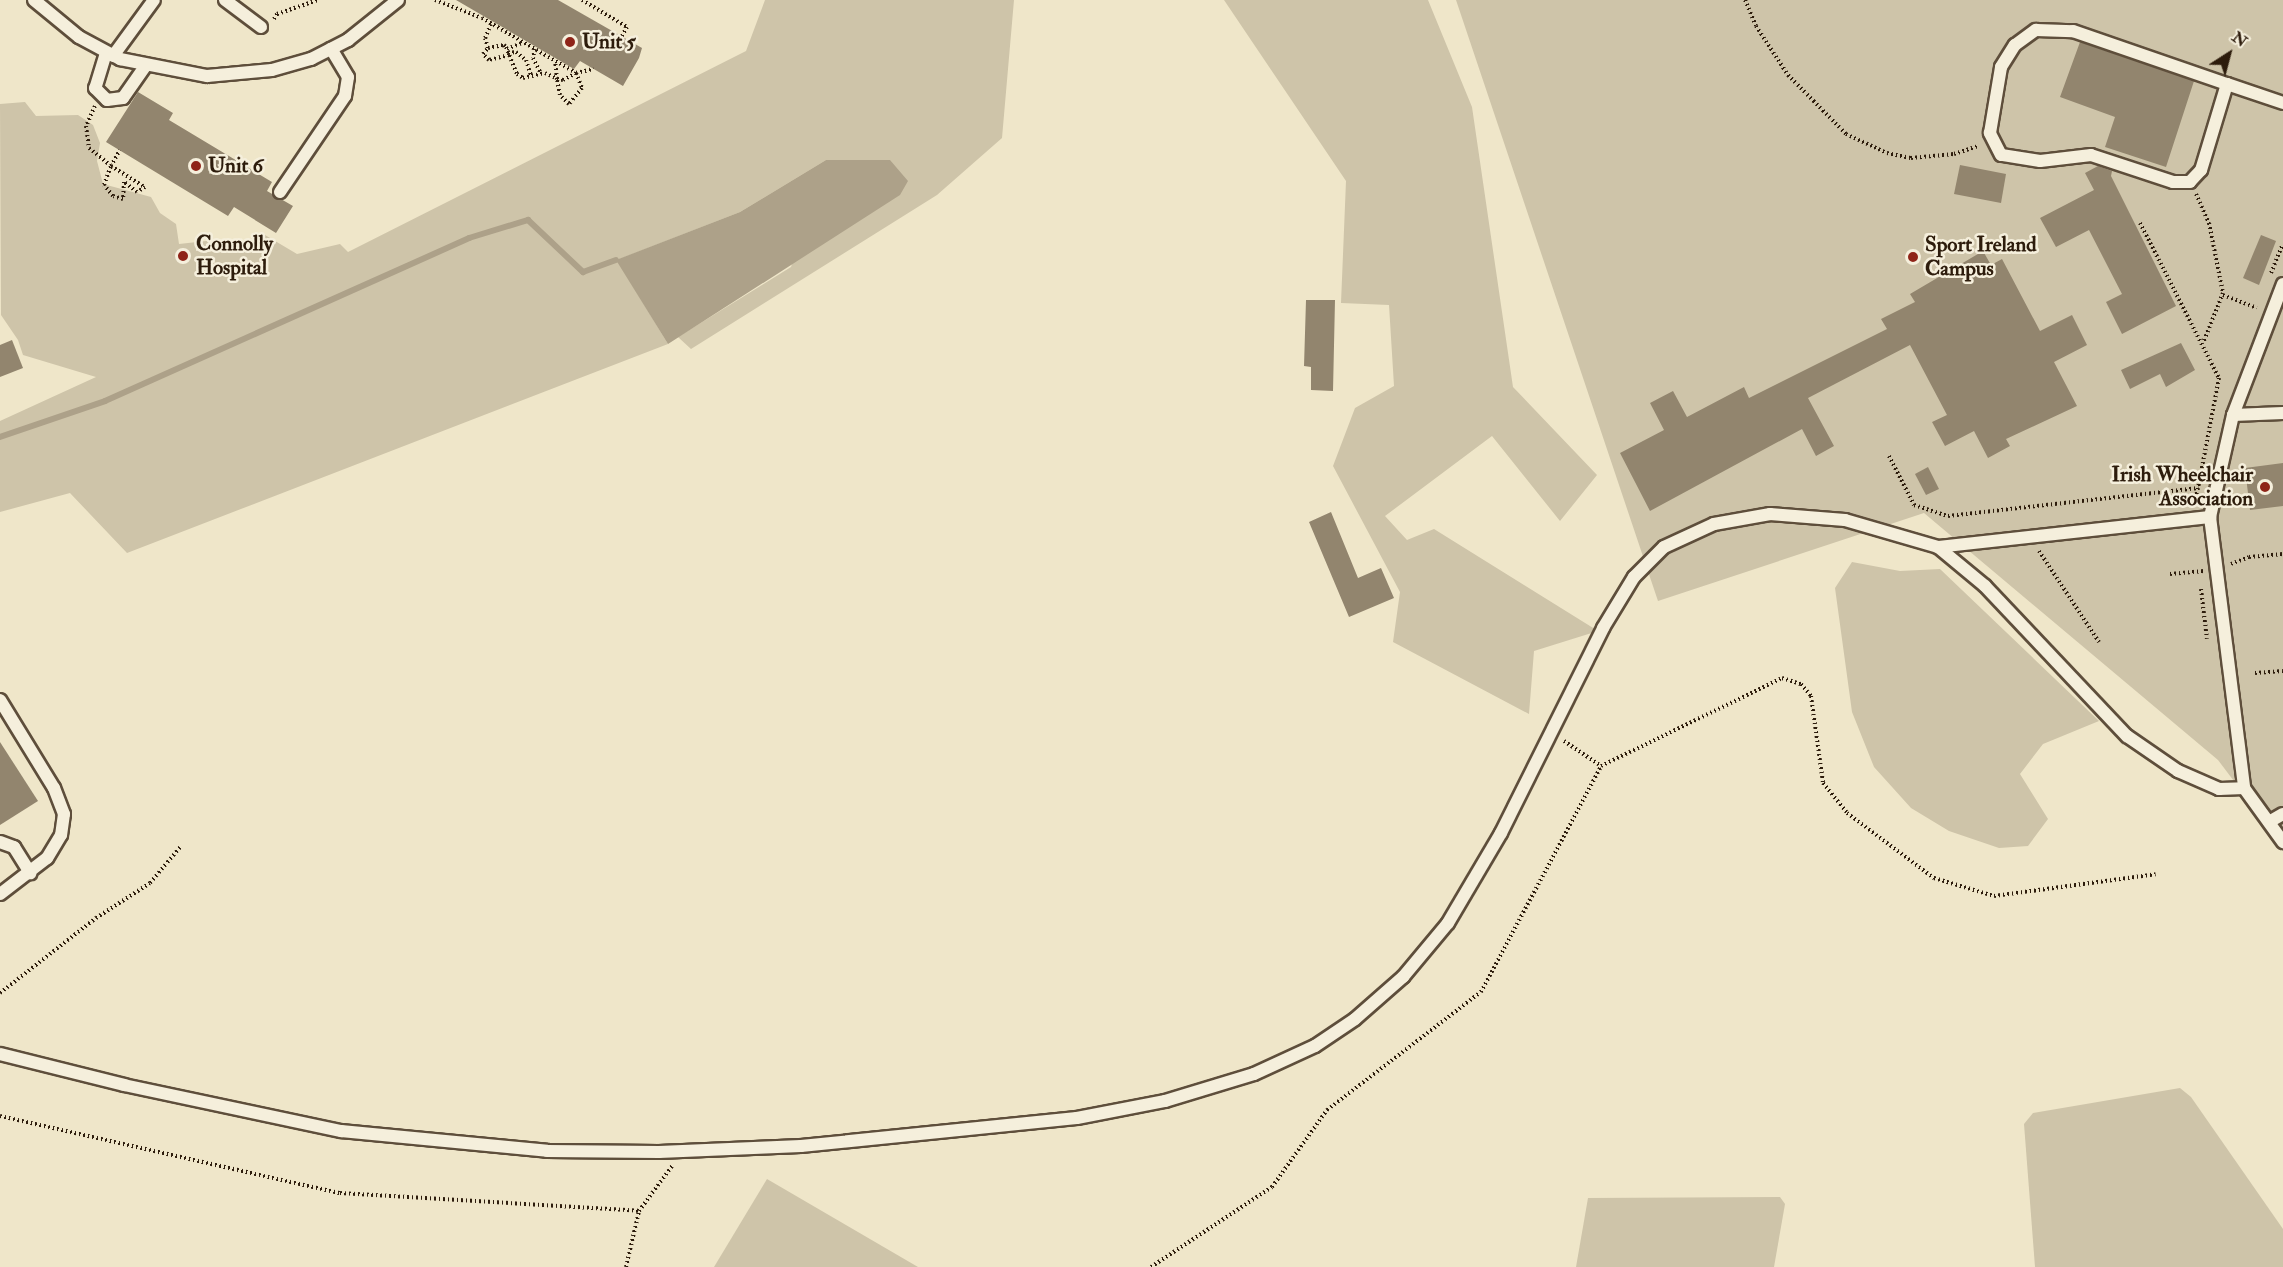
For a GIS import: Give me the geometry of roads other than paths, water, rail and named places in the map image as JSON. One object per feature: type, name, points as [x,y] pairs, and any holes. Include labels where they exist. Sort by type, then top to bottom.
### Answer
[{"type":"lane","points":[[34,0],[61,25],[110,54],[145,66],[230,75],[293,65],[331,49],[368,26],[398,0]]},
{"type":"lane","points":[[145,66],[123,98],[106,100],[100,95],[95,81],[110,54],[154,0]]},
{"type":"lane","points":[[225,0],[260,26]]},
{"type":"lane","points":[[2227,84],[2201,170],[2190,182],[2173,182],[2091,155],[2040,162],[2001,155],[1990,133],[2001,67],[2015,45],[2036,30],[2073,31],[2227,84],[2283,104]]},
{"type":"lane","points":[[280,192],[345,96],[348,77],[331,49]]},
{"type":"lane","points":[[2283,284],[2233,415],[2210,517],[2244,788],[2283,842]]},
{"type":"lane","points":[[2233,415],[2283,413]]},
{"type":"lane","points":[[0,1054],[124,1085],[341,1131],[548,1151],[683,1151],[801,1146],[1077,1118],[1176,1097],[1254,1074],[1315,1046],[1354,1019],[1403,977],[1448,923],[1552,733],[1609,618],[1634,577],[1664,547],[1714,524],[1770,514],[1845,520],[1938,547],[2210,517]]},
{"type":"lane","points":[[1938,547],[1985,586],[2127,736],[2178,771],[2219,789],[2244,788]]},
{"type":"lane","points":[[0,700],[63,806],[61,835],[47,858],[0,894]]},
{"type":"lane","points":[[2269,822],[2283,814]]},
{"type":"lane","points":[[0,842],[14,847],[30,873]]},
{"type":"waterway","points":[[0,437],[105,401],[469,238],[528,220],[583,272],[616,260]]},
{"type":"place","name":"Unit 5","points":[[570,42]]},
{"type":"place","name":"Unit 6","points":[[196,166]]},
{"type":"place","name":"Connolly Hospital","points":[[183,256]]},
{"type":"place","name":"Sport Ireland Campus","points":[[1913,257]]},
{"type":"place","name":"Irish Wheelchair Association","points":[[2265,487]]}]
